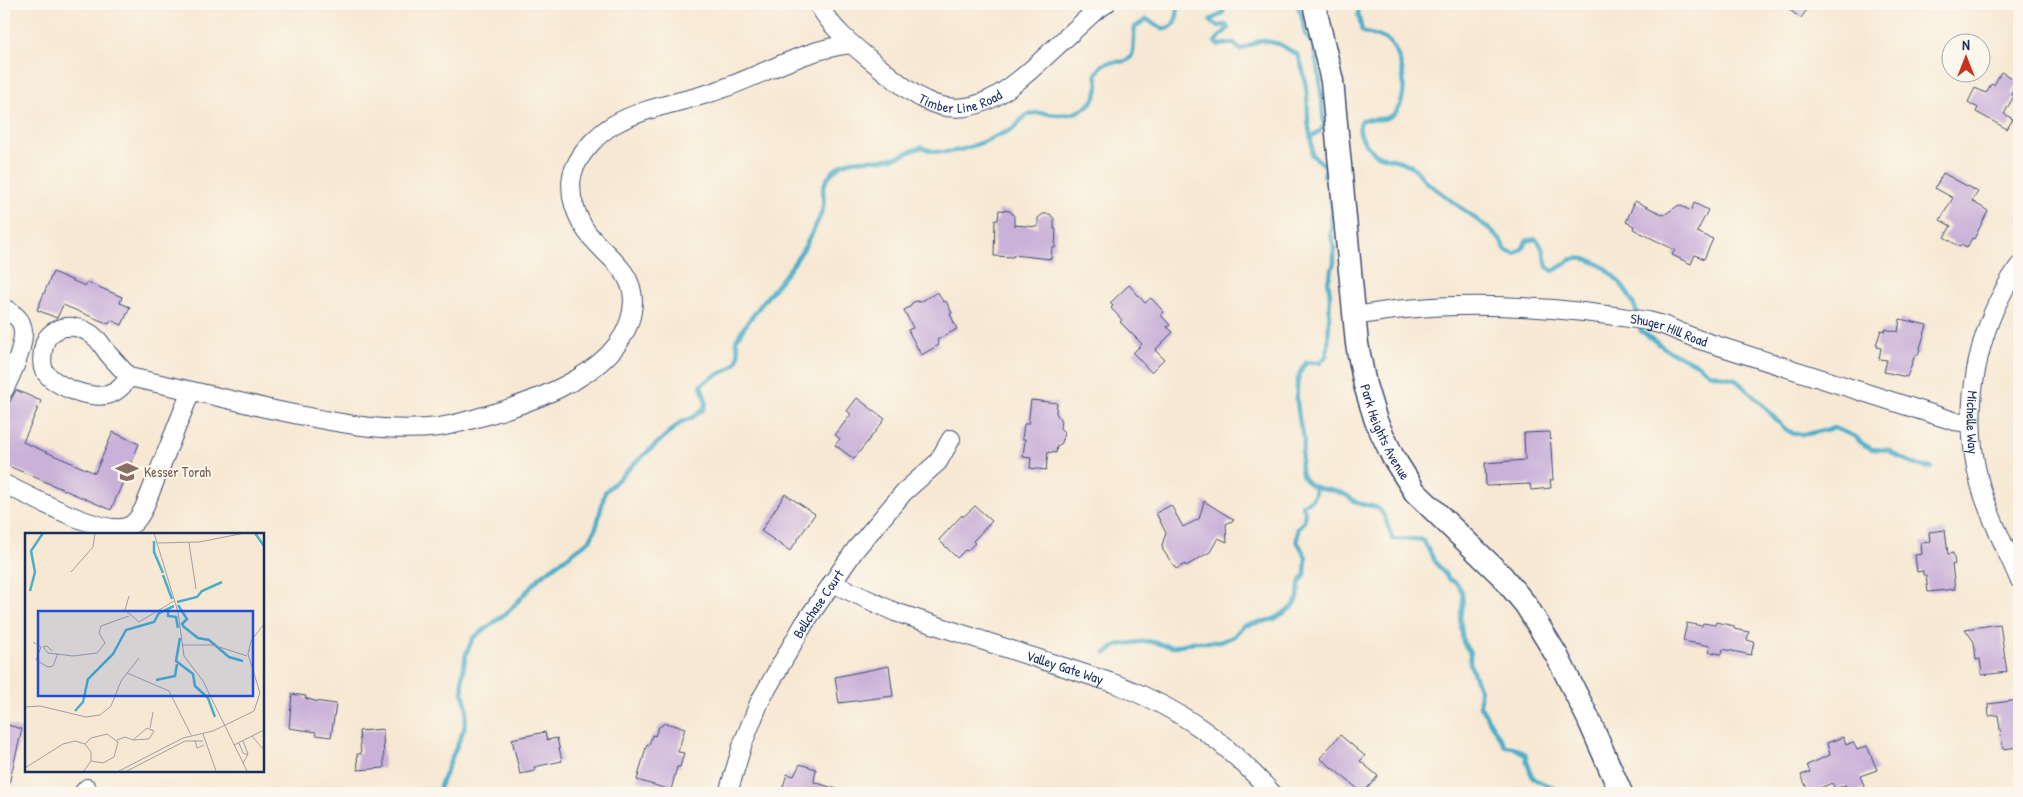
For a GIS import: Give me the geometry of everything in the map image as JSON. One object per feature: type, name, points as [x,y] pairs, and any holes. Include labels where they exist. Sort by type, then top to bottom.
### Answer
[{"type":"main road","name":"Park Heights Avenue","points":[[1314,4],[1332,81],[1353,316],[1365,385],[1376,421],[1393,457],[1415,492],[1502,576],[1526,605],[1565,672],[1622,793]]},
{"type":"street","name":"Timber Line Road","points":[[818,4],[837,31],[896,80],[925,100],[947,106],[963,107],[983,103],[1014,86],[1095,11],[1106,4]]},
{"type":"street","points":[[129,376],[121,388],[110,394],[98,397],[89,396],[63,386],[44,369],[42,358],[46,339],[58,329],[70,326],[84,329],[97,339],[110,357],[129,376],[331,422],[398,429],[440,427],[525,404],[552,393],[593,370],[612,353],[626,330],[633,303],[632,284],[584,228],[574,205],[570,184],[575,167],[591,143],[611,126],[643,111],[713,92],[807,53],[851,44]]},
{"type":"street","name":"Michelle Way","points":[[2019,266],[1998,303],[1984,340],[1979,357],[1972,400],[1971,424],[1980,485],[2019,579]]},
{"type":"street","name":"Shuger Hill Road","points":[[1353,316],[1444,306],[1560,308],[1626,317],[1663,325],[1697,339],[1971,424]]},
{"type":"street","points":[[4,308],[13,313],[21,323],[23,334],[19,353],[4,390]]},
{"type":"street","points":[[23,334],[33,333],[46,339]]},
{"type":"street","points":[[4,484],[95,525],[114,529],[128,527],[138,519],[144,508],[191,391]]},
{"type":"street","name":"Bellchase Court","points":[[728,793],[743,743],[760,701],[799,632],[854,550],[904,492],[938,462],[951,439]]},
{"type":"street","name":"Valley Gate Way","points":[[832,583],[895,612],[1113,683],[1148,697],[1186,717],[1214,737],[1236,755],[1272,793]]},
{"type":"building","points":[[1781,4],[1811,4],[1801,18]]},
{"type":"building","points":[[2001,72],[2018,81],[2011,94],[2014,96],[2004,114],[2013,119],[2007,129],[1976,112],[1978,108],[1968,102],[1975,88],[1986,93],[1991,84],[1994,85]]},
{"type":"building","points":[[1943,173],[1978,192],[1972,201],[1988,211],[1974,239],[1972,238],[1967,248],[1961,245],[1960,247],[1944,237],[1951,226],[1940,220],[1953,198],[1935,188]]},
{"type":"building","points":[[1635,201],[1664,215],[1679,205],[1691,211],[1694,203],[1708,210],[1697,232],[1713,239],[1704,259],[1695,255],[1691,264],[1672,255],[1675,250],[1633,229],[1634,226],[1626,222]]},
{"type":"building","points":[[999,210],[1010,211],[1014,216],[1014,225],[1038,227],[1038,218],[1043,214],[1050,214],[1054,219],[1054,229],[1056,229],[1055,248],[1052,248],[1051,259],[1013,255],[1013,257],[994,256],[995,220],[998,220]]},
{"type":"building","points":[[53,272],[85,286],[87,282],[122,297],[120,303],[130,307],[122,325],[111,320],[109,324],[63,305],[57,318],[37,310]]},
{"type":"building","points":[[1129,285],[1145,303],[1151,298],[1164,312],[1161,315],[1170,325],[1167,327],[1173,332],[1155,350],[1164,359],[1151,372],[1133,353],[1142,344],[1120,322],[1122,320],[1111,308],[1113,306],[1110,303]]},
{"type":"building","points":[[938,292],[943,302],[946,301],[957,329],[937,340],[939,345],[921,355],[908,330],[913,328],[904,310],[911,306],[912,303],[920,302]]},
{"type":"building","points":[[1900,319],[1927,325],[1918,355],[1915,355],[1907,377],[1884,372],[1887,360],[1879,359],[1881,348],[1876,345],[1881,330],[1898,332]]},
{"type":"building","points":[[16,390],[41,401],[23,442],[95,473],[113,432],[139,444],[111,510],[4,464],[4,413]]},
{"type":"building","points":[[857,398],[885,419],[854,459],[835,445],[840,439],[835,435],[851,414],[847,411]]},
{"type":"building","points":[[1031,400],[1057,403],[1056,413],[1061,421],[1060,428],[1064,432],[1062,443],[1057,446],[1056,453],[1048,452],[1046,470],[1030,468],[1031,458],[1023,457],[1025,439],[1022,439],[1024,424],[1028,424]]},
{"type":"building","points":[[1550,432],[1553,480],[1550,480],[1551,488],[1531,490],[1530,484],[1486,486],[1485,463],[1525,460],[1524,433]]},
{"type":"building","points":[[785,494],[815,514],[790,551],[761,531]]},
{"type":"building","points":[[1204,501],[1234,520],[1226,524],[1227,542],[1218,538],[1210,552],[1186,566],[1185,564],[1176,569],[1163,550],[1162,545],[1166,533],[1156,513],[1171,505],[1183,527],[1199,519]]},
{"type":"building","points":[[975,506],[992,521],[973,541],[975,543],[957,558],[939,540],[962,515],[963,517]]},
{"type":"building","points":[[1945,530],[1948,554],[1953,553],[1955,564],[1952,565],[1955,589],[1928,592],[1926,575],[1923,575],[1923,571],[1917,572],[1915,555],[1922,554],[1921,543],[1930,542],[1929,532]]},
{"type":"building","points":[[1716,622],[1749,632],[1747,640],[1754,642],[1751,655],[1723,649],[1722,654],[1709,652],[1710,646],[1683,641],[1687,623],[1702,626],[1703,623],[1715,625]]},
{"type":"building","points":[[2000,624],[2007,672],[1982,675],[1980,659],[1976,660],[1974,642],[1965,629]]},
{"type":"building","points":[[889,666],[893,696],[839,703],[835,677]]},
{"type":"building","points":[[292,694],[306,696],[305,698],[315,701],[336,704],[331,737],[316,735],[316,732],[289,728]]},
{"type":"building","points":[[2019,700],[2019,747],[2003,749],[1998,715],[1989,716],[1988,704]]},
{"type":"building","points":[[665,723],[685,728],[678,752],[684,753],[680,767],[677,767],[671,790],[637,780],[647,744],[649,745],[652,735],[655,736],[658,728]]},
{"type":"building","points":[[4,724],[22,729],[8,788],[4,788]]},
{"type":"building","points":[[383,729],[384,768],[358,770],[357,754],[361,754],[359,731]]},
{"type":"building","points":[[545,732],[547,740],[557,738],[562,761],[534,767],[535,771],[520,774],[512,739]]},
{"type":"building","points":[[1340,735],[1365,756],[1360,761],[1378,776],[1363,793],[1320,758]]},
{"type":"building","points":[[1843,737],[1846,745],[1853,742],[1857,750],[1867,746],[1877,770],[1860,776],[1865,788],[1852,793],[1848,793],[1845,785],[1835,789],[1832,783],[1809,793],[1801,775],[1810,772],[1807,765],[1830,755],[1827,743]]},
{"type":"building","points":[[800,764],[816,769],[814,782],[840,790],[840,793],[781,793],[787,774],[794,776]]},
{"type":"waterway","points":[[437,793],[464,729],[467,708],[462,678],[466,654],[473,638],[508,612],[540,577],[590,540],[597,525],[605,492],[681,422],[692,418],[704,409],[706,402],[701,385],[735,364],[738,359],[736,340],[805,246],[821,213],[824,184],[833,172],[838,167],[849,162],[892,158],[922,147],[931,151],[941,152],[961,150],[1013,129],[1024,117],[1030,114],[1060,115],[1084,109],[1090,104],[1097,91],[1096,75],[1100,68],[1104,64],[1125,61],[1132,55],[1135,27],[1147,19],[1160,27],[1170,27],[1177,17],[1178,4]]},
{"type":"waterway","points":[[1227,4],[1222,14],[1210,20],[1218,26],[1226,25],[1228,28],[1215,42],[1219,45],[1234,43],[1240,50],[1261,40],[1279,44],[1298,55],[1306,87],[1312,155],[1326,166],[1324,176],[1329,186],[1332,208],[1331,234],[1334,248],[1334,263],[1328,281],[1330,295],[1328,347],[1326,356],[1320,363],[1307,362],[1302,368],[1297,383],[1298,409],[1304,439],[1301,466],[1302,476],[1309,484],[1339,492],[1362,505],[1374,506],[1379,509],[1384,515],[1393,539],[1423,540],[1436,563],[1462,591],[1463,605],[1460,618],[1463,642],[1470,653],[1470,664],[1480,691],[1480,706],[1505,746],[1513,747],[1525,754],[1529,769],[1535,780],[1556,789],[1560,793]]},
{"type":"waterway","points":[[1297,4],[1302,16],[1305,34],[1313,45],[1320,80],[1324,126],[1311,137]]},
{"type":"waterway","points":[[1359,4],[1358,13],[1362,31],[1384,38],[1393,47],[1398,56],[1403,79],[1401,102],[1397,111],[1386,118],[1362,120],[1360,125],[1361,135],[1370,148],[1378,155],[1408,164],[1414,168],[1425,181],[1492,231],[1501,241],[1506,251],[1515,254],[1523,248],[1526,241],[1536,239],[1545,256],[1547,267],[1553,271],[1573,259],[1595,262],[1605,268],[1622,285],[1638,315]]},
{"type":"waterway","points":[[1639,323],[1641,331],[1667,350],[1697,364],[1709,373],[1735,379],[1784,428],[1794,434],[1807,434],[1834,428],[1856,437],[1861,443],[1872,449],[1888,450],[1920,466],[1932,468]]},
{"type":"waterway","points":[[1106,653],[1117,645],[1148,641],[1172,647],[1193,642],[1219,642],[1233,637],[1243,626],[1274,619],[1291,608],[1298,598],[1299,584],[1305,574],[1306,557],[1297,541],[1298,528],[1304,521],[1305,511],[1302,505],[1311,500],[1315,494],[1314,487]]},
{"type":"place","name":"Kesser Torah","points":[[127,472]]}]
